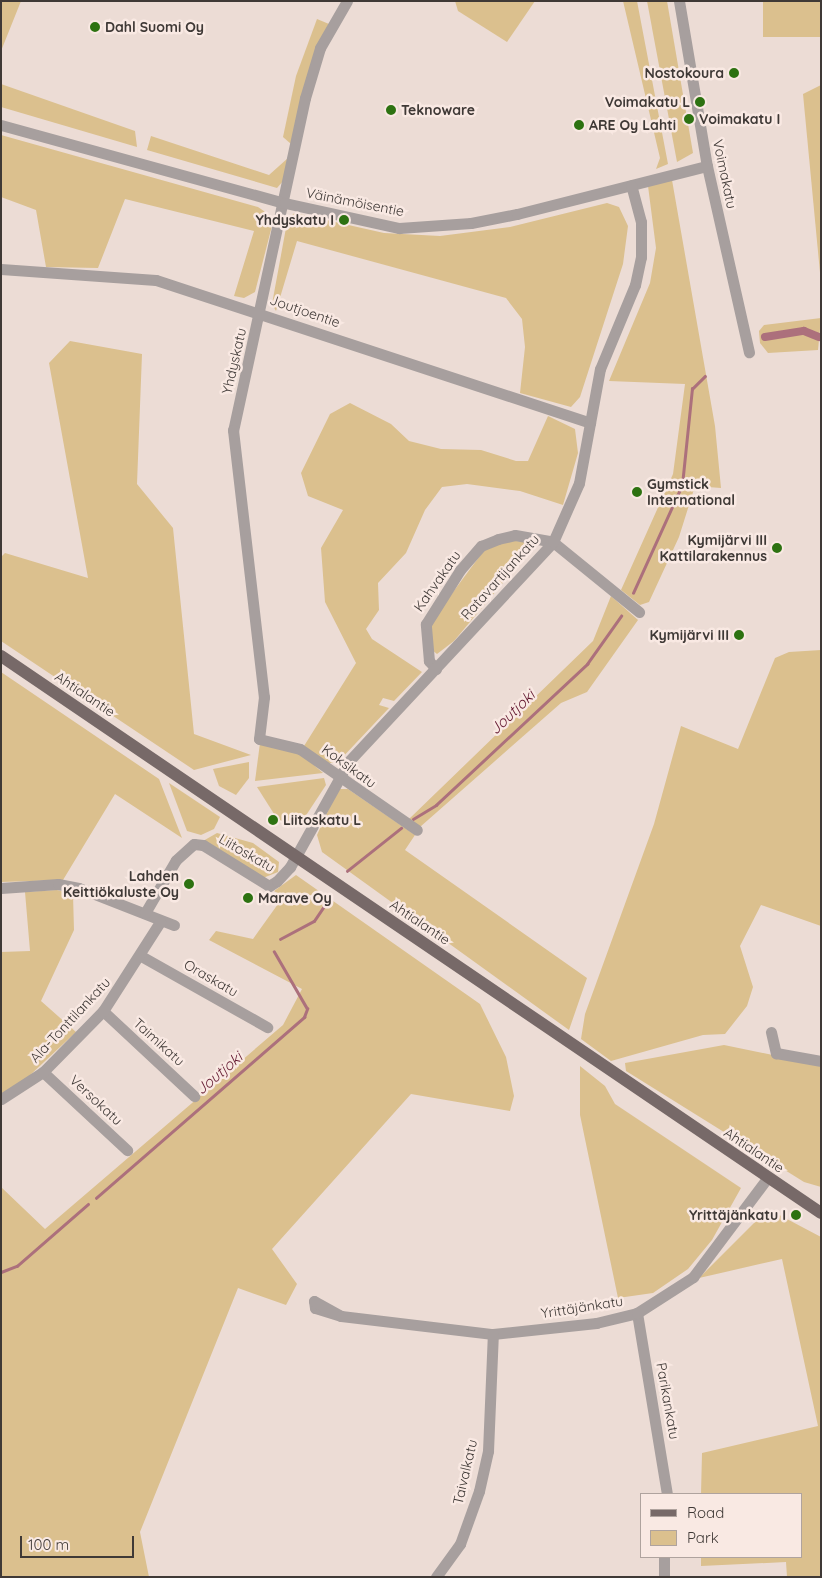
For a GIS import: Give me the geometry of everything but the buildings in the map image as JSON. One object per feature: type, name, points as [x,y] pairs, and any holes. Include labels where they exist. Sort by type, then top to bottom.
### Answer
[{"type":"main road","name":"Ahtialantie","points":[[1,656],[821,1213]]},
{"type":"street","name":"Yhdyskatu","points":[[259,739],[264,697],[234,430],[320,48],[347,1]]},
{"type":"street","name":"Voimakatu","points":[[679,1],[707,166],[749,352]]},
{"type":"street","name":"Väinämöisentie","points":[[1,125],[285,204],[399,228],[471,224],[707,166]]},
{"type":"street","name":"Ratavartijankatu","points":[[296,855],[336,777],[553,542],[579,483],[600,369],[635,285],[641,257],[641,222],[631,185]]},
{"type":"street","name":"Joutjoentie","points":[[1,269],[156,280],[260,311],[590,423]]},
{"type":"street","name":"Kahvakatu","points":[[436,669],[430,662],[426,624],[481,546],[515,535],[553,542],[639,612]]},
{"type":"street","name":"Koksikatu","points":[[259,739],[300,749],[336,777],[417,830]]},
{"type":"street","name":"Liitoskatu","points":[[145,913],[176,860],[194,844],[203,845],[270,886],[296,855]]},
{"type":"street","points":[[1,888],[58,884],[145,913],[160,922],[174,925]]},
{"type":"street","name":"Ala-Tonttilankatu","points":[[1,1099],[44,1072],[103,1011],[141,956],[160,922]]},
{"type":"street","name":"Oraskatu","points":[[141,956],[266,1027]]},
{"type":"street","name":"Taimikatu","points":[[103,1011],[194,1096]]},
{"type":"street","points":[[771,1032],[776,1053],[821,1061]]},
{"type":"street","name":"Versokatu","points":[[44,1072],[127,1150]]},
{"type":"street","name":"Yrittäjänkatu","points":[[341,1316],[493,1334],[596,1323],[637,1313],[693,1277],[768,1177]]},
{"type":"street","name":"Parikankatu","points":[[637,1313],[667,1493]]},
{"type":"street","name":"Taivalkatu","points":[[436,1577],[460,1544],[479,1491],[488,1451],[493,1334]]},
{"type":"street","points":[[659,1577],[663,1558]]},
{"type":"street","points":[[663,1558],[664,1577]]},
{"type":"green space","points":[[1,1],[21,1],[1,51]]},
{"type":"green space","points":[[455,1],[535,1],[507,42],[458,11]]},
{"type":"green space","points":[[623,1],[637,1],[668,164],[656,169],[660,158]]},
{"type":"green space","points":[[647,1],[667,1],[693,153],[677,162]]},
{"type":"green space","points":[[763,1],[821,1],[821,37],[763,37]]},
{"type":"green space","points":[[317,19],[329,24],[291,144],[283,137],[296,76]]},
{"type":"green space","points":[[1,84],[135,131],[137,147],[1,107]]},
{"type":"green space","points":[[821,85],[821,283],[803,94]]},
{"type":"green space","points":[[1,135],[258,207],[274,218],[255,292],[244,298],[234,296],[254,231],[125,199],[98,268],[46,267],[36,210],[1,197]]},
{"type":"green space","points":[[151,136],[269,175],[288,158],[284,180],[277,188],[147,150]]},
{"type":"green space","points":[[672,180],[715,426],[721,488],[695,486],[679,537],[649,602],[640,605],[621,590],[673,474],[685,384],[609,381],[650,283],[656,248],[648,186]]},
{"type":"green space","points":[[607,203],[619,207],[628,226],[623,264],[580,397],[571,407],[520,393],[525,347],[522,319],[506,298],[297,241],[276,311],[272,304],[288,217],[295,213],[384,233],[440,236],[510,227]]},
{"type":"green space","points":[[821,318],[818,350],[768,353],[760,343],[759,331],[764,325]]},
{"type":"green space","points":[[70,341],[142,354],[137,484],[173,528],[194,734],[251,755],[194,770],[1,641],[1,557],[5,553],[88,578],[49,363]]},
{"type":"green space","points":[[350,403],[391,424],[409,441],[441,449],[481,450],[516,461],[528,461],[548,416],[575,429],[578,453],[563,505],[520,491],[467,484],[442,487],[425,510],[406,553],[378,583],[379,610],[366,629],[372,639],[422,672],[394,701],[383,698],[379,705],[389,708],[339,761],[326,764],[304,746],[356,663],[325,602],[321,548],[343,510],[308,496],[301,473],[330,414]]},
{"type":"green space","points":[[504,540],[527,542],[533,547],[454,641],[437,654],[432,650],[430,623],[485,549]]},
{"type":"green space","points":[[611,596],[638,620],[587,692],[561,703],[420,827],[409,819],[593,641]]},
{"type":"green space","points":[[821,650],[821,926],[761,905],[740,946],[753,987],[747,1006],[725,1034],[703,1035],[611,1061],[581,1039],[585,1014],[654,824],[681,726],[738,749],[775,658],[789,652]]},
{"type":"green space","points":[[1,672],[159,779],[182,838],[115,794],[63,880],[1,882]]},
{"type":"green space","points":[[260,743],[299,752],[323,773],[255,781]]},
{"type":"green space","points":[[249,762],[249,778],[236,795],[219,786],[213,769]]},
{"type":"green space","points":[[324,778],[326,785],[299,826],[287,825],[276,817],[257,787]]},
{"type":"green space","points":[[169,783],[220,817],[214,829],[201,835],[187,831]]},
{"type":"green space","points":[[338,789],[348,789],[415,835],[405,850],[587,978],[569,1030],[322,852],[317,835]]},
{"type":"green space","points":[[217,833],[253,843],[279,862],[278,872],[263,878],[203,841]]},
{"type":"green space","points":[[296,875],[480,1004],[506,1057],[514,1096],[510,1111],[411,1094],[272,1249],[297,1284],[286,1305],[238,1288],[140,1532],[149,1577],[1,1577],[1,1187],[45,1229],[283,1025],[302,989],[209,940],[216,931],[253,939],[283,897],[274,891]]},
{"type":"green space","points":[[57,890],[73,894],[74,930],[41,1001],[76,1032],[27,1078],[1,1094],[1,952],[30,951],[25,892]]},
{"type":"green space","points":[[724,1045],[821,1065],[821,1187],[804,1182],[626,1071],[625,1063]]},
{"type":"green space","points":[[580,1066],[605,1086],[615,1104],[741,1188],[712,1240],[688,1269],[653,1293],[618,1298],[580,1115]]},
{"type":"green space","points":[[768,1209],[821,1237],[821,1577],[787,1577],[786,1562],[701,1566],[701,1558],[802,1558],[802,1493],[701,1493],[702,1453],[818,1426],[782,1259],[699,1278]]},
{"type":"waterway","name":"Joutjoki","points":[[765,337],[804,331],[819,337]]},
{"type":"waterway","name":"Joutjoki","points":[[633,593],[682,485],[692,389],[705,376]]},
{"type":"waterway","name":"Joutjoki","points":[[413,819],[436,805],[587,664],[621,616]]},
{"type":"waterway","name":"Joutjoki","points":[[347,871],[401,828]]},
{"type":"waterway","name":"Joutjoki","points":[[280,939],[314,921],[329,899]]},
{"type":"waterway","name":"Joutjoki","points":[[96,1198],[304,1017],[307,1009],[274,952]]},
{"type":"waterway","name":"Joutjoki","points":[[1,1272],[17,1266],[88,1204]]},
{"type":"place","name":"Dahl Suomi Oy","points":[[95,27]]},
{"type":"place","name":"Nostokoura","points":[[734,73]]},
{"type":"place","name":"Voimakatu L","points":[[700,102]]},
{"type":"place","name":"Teknoware","points":[[391,110]]},
{"type":"place","name":"Voimakatu I","points":[[689,119]]},
{"type":"place","name":"ARE Oy Lahti","points":[[579,125]]},
{"type":"place","name":"Yhdyskatu I","points":[[344,220]]},
{"type":"place","name":"Gymstick International","points":[[637,492]]},
{"type":"place","name":"Kymijärvi III Kattilarakennus","points":[[777,548]]},
{"type":"place","name":"Kymijärvi III","points":[[739,635]]},
{"type":"place","name":"Liitoskatu L","points":[[273,820]]},
{"type":"place","name":"Lahden Keittiökaluste Oy","points":[[189,884]]},
{"type":"place","name":"Marave Oy","points":[[248,898]]},
{"type":"place","name":"Yrittäjänkatu I","points":[[796,1215]]}]
